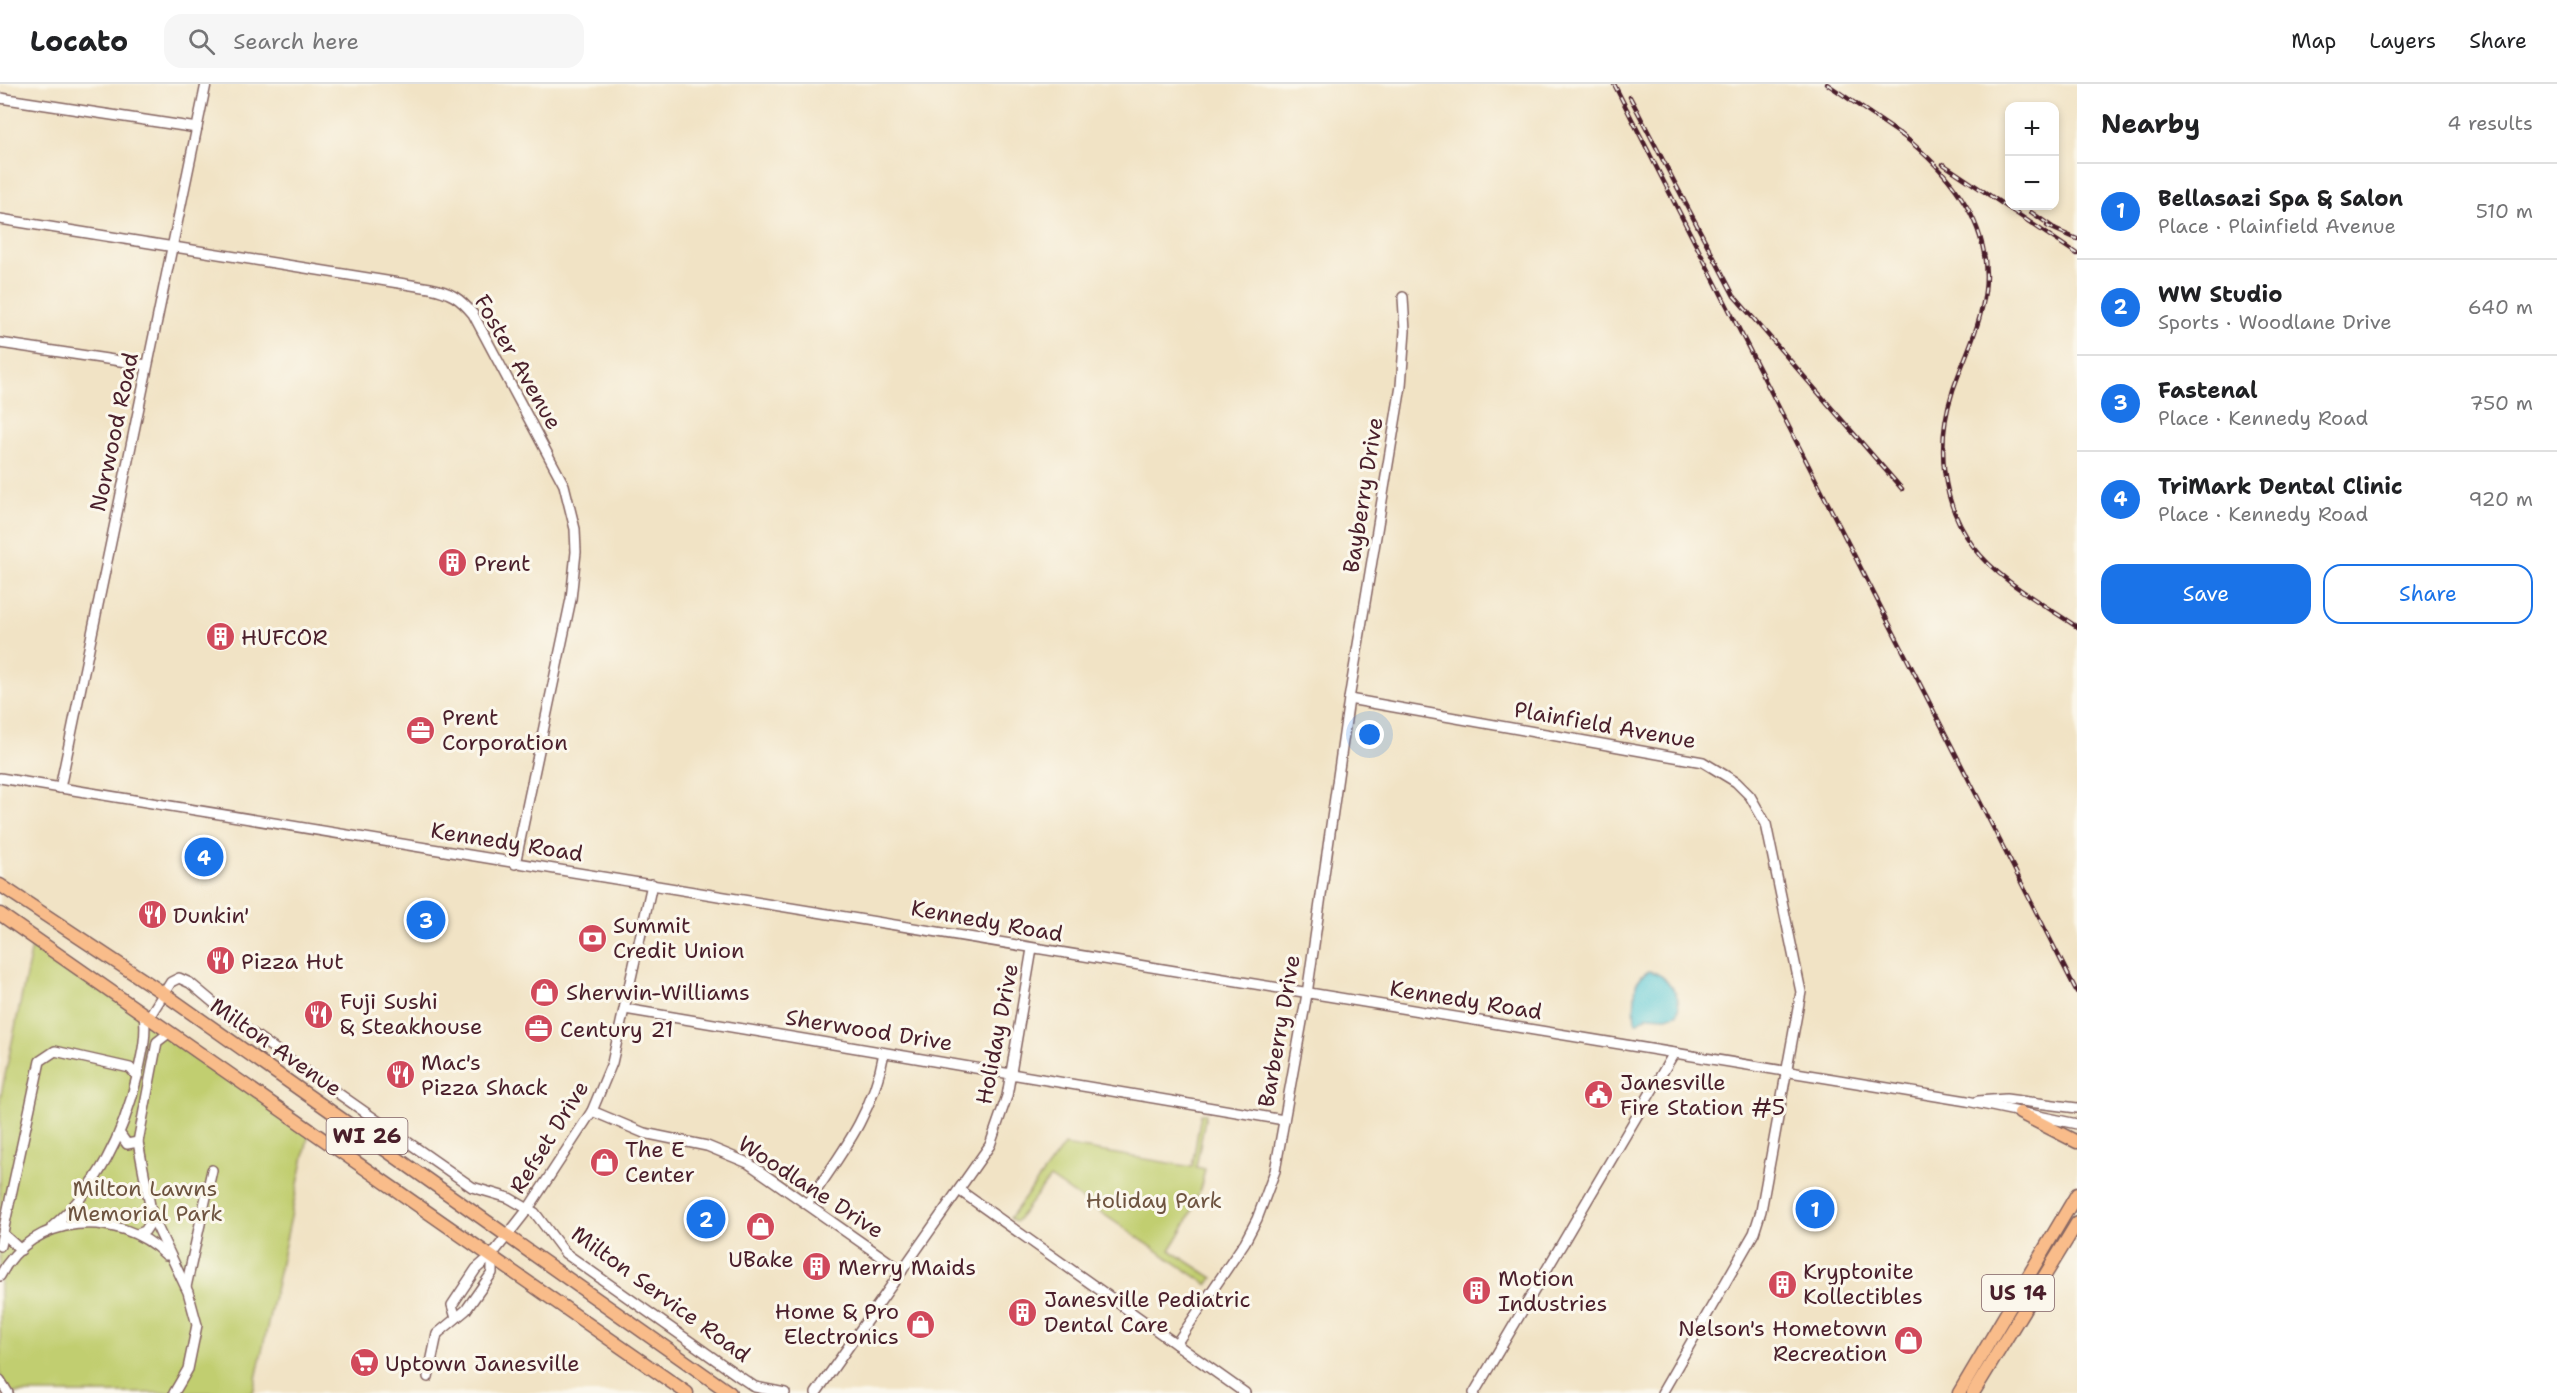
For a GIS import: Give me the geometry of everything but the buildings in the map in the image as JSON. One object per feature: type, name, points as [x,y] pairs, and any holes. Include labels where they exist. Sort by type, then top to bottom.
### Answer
[{"type":"main road","name":"Milton Avenue","points":[[0,885],[164,993],[730,1393]]},
{"type":"main road","name":"WI 26","points":[[0,914],[687,1393]]},
{"type":"main road","points":[[2020,1113],[2077,1142]]},
{"type":"main road","name":"US 14","points":[[1959,1393],[2077,1194]]},
{"type":"main road","name":"US 14","points":[[1973,1393],[2077,1223]]},
{"type":"street","name":"Norwood Road","points":[[60,788],[206,84]]},
{"type":"street","points":[[0,98],[197,128]]},
{"type":"street","name":"Foster Avenue","points":[[0,219],[446,291],[461,299],[473,314],[564,485],[575,540],[571,599],[515,864]]},
{"type":"street","name":"Bayberry Drive","points":[[1349,699],[1404,368],[1403,297]]},
{"type":"street","points":[[0,343],[147,366]]},
{"type":"street","name":"Barberry Drive","points":[[1176,1344],[1245,1242],[1257,1219],[1275,1171],[1307,994],[1349,699]]},
{"type":"street","name":"Plainfield Avenue","points":[[1349,699],[1703,762],[1736,782],[1750,796],[1766,824],[1798,972],[1800,1002],[1788,1072],[1761,1211],[1754,1233],[1662,1393]]},
{"type":"street","name":"Kennedy Road","points":[[0,778],[1967,1101],[2077,1124]]},
{"type":"street","name":"Refset Drive","points":[[456,1317],[452,1305],[476,1269],[492,1255],[528,1209],[592,1111],[612,1063],[652,884]]},
{"type":"street","name":"Holiday Drive","points":[[816,1393],[992,1140],[1003,1114],[1032,949]]},
{"type":"street","name":"Milton Service Road","points":[[164,993],[174,980],[181,979],[190,983],[239,1024],[472,1186],[509,1198],[528,1209],[540,1219],[565,1253],[755,1387],[785,1393]]},
{"type":"street","points":[[1,1273],[21,1250],[75,1207],[96,1178],[120,1134],[134,1072],[142,1055],[146,1035],[146,1015],[164,993]]},
{"type":"street","name":"Sherwood Drive","points":[[625,1009],[1284,1120]]},
{"type":"street","points":[[170,1032],[157,1042],[138,1142],[153,1219],[170,1259],[186,1287],[197,1325],[184,1393]]},
{"type":"street","points":[[0,1246],[40,1061],[55,1051],[134,1072]]},
{"type":"street","points":[[807,1204],[866,1114],[879,1079],[884,1053]]},
{"type":"street","points":[[1474,1393],[1674,1053]]},
{"type":"street","name":"Kennedy Road","points":[[1967,1101],[2006,1100],[2077,1108]]},
{"type":"street","name":"Woodlane Drive","points":[[592,1111],[659,1138],[726,1152],[748,1163],[902,1271]]},
{"type":"street","points":[[120,1134],[127,1144],[138,1142]]},
{"type":"street","points":[[186,1287],[212,1170]]},
{"type":"street","points":[[959,1190],[1245,1393]]},
{"type":"street","points":[[137,1234],[145,1231],[153,1219]]},
{"type":"street","points":[[52,1227],[82,1223],[116,1227],[137,1234],[158,1246],[170,1259]]},
{"type":"street","points":[[3,1234],[21,1250]]},
{"type":"street","points":[[428,1377],[437,1334],[466,1310],[492,1273],[492,1255]]},
{"type":"street","points":[[174,1393],[180,1386],[191,1358]]},
{"type":"street","points":[[0,1380],[8,1393]]},
{"type":"green space","name":"Milton Lawns Memorial Park","points":[[33,942],[309,1133],[253,1393],[0,1393],[0,1099]]},
{"type":"green space","name":"Holiday Park","points":[[1201,1113],[1206,1114],[1196,1167],[1205,1169],[1192,1211],[1170,1250],[1213,1278],[1208,1285],[1050,1178],[1016,1222],[1010,1218],[1064,1145],[1192,1167]]},
{"type":"water","points":[[1649,971],[1662,977],[1672,987],[1679,1007],[1677,1014],[1667,1017],[1648,1016],[1636,1023],[1634,1010],[1636,985],[1640,978]]},
{"type":"railway","points":[[1614,84],[2077,992]]},
{"type":"railway","points":[[1827,84],[1906,138]]},
{"type":"railway","points":[[1630,97],[1734,296],[1902,489]]},
{"type":"railway","points":[[1901,134],[1936,165],[1964,202],[1975,222],[1986,267],[1985,291],[1980,316],[1953,390],[1944,430],[1944,471],[1954,510],[1962,529],[1983,559],[2008,581],[2077,627]]},
{"type":"railway","points":[[1943,164],[2077,254]]},
{"type":"railway","points":[[2031,212],[2054,228]]},
{"type":"railway","points":[[2047,226],[2077,239]]},
{"type":"place","name":"Prent","points":[[453,563]]},
{"type":"place","name":"HUFCOR","points":[[220,637]]},
{"type":"place","name":"Prent Corporation","points":[[421,730]]},
{"type":"place","name":"TriMark Dental Clinic","points":[[204,857]]},
{"type":"place","name":"Dunkin'","points":[[152,915]]},
{"type":"place","name":"Fastenal","points":[[426,920]]},
{"type":"place","name":"Summit Credit Union","points":[[592,938]]},
{"type":"place","name":"Pizza Hut","points":[[220,961]]},
{"type":"place","name":"Sherwin-Williams","points":[[545,992]]},
{"type":"place","name":"Fuji Sushi & Steakhouse","points":[[319,1014]]},
{"type":"place","name":"Century 21","points":[[539,1029]]},
{"type":"place","name":"Mac's Pizza Shack","points":[[400,1075]]},
{"type":"place","name":"Janesville Fire Station #5","points":[[1599,1095]]},
{"type":"place","name":"The E Center","points":[[604,1162]]},
{"type":"place","name":"Bellasazi Spa & Salon","points":[[1815,1209]]},
{"type":"place","name":"WW Studio","points":[[706,1219]]},
{"type":"place","name":"UBake","points":[[761,1227]]},
{"type":"place","name":"Merry Maids","points":[[817,1267]]},
{"type":"place","name":"Kryptonite Kollectibles","points":[[1782,1284]]},
{"type":"place","name":"Motion Industries","points":[[1477,1291]]},
{"type":"place","name":"Janesville Pediatric Dental Care","points":[[1023,1312]]},
{"type":"place","name":"Home & Pro Electronics","points":[[920,1324]]},
{"type":"place","name":"Nelson's Hometown Recreation","points":[[1908,1341]]},
{"type":"place","name":"Uptown Janesville","points":[[364,1363]]}]
